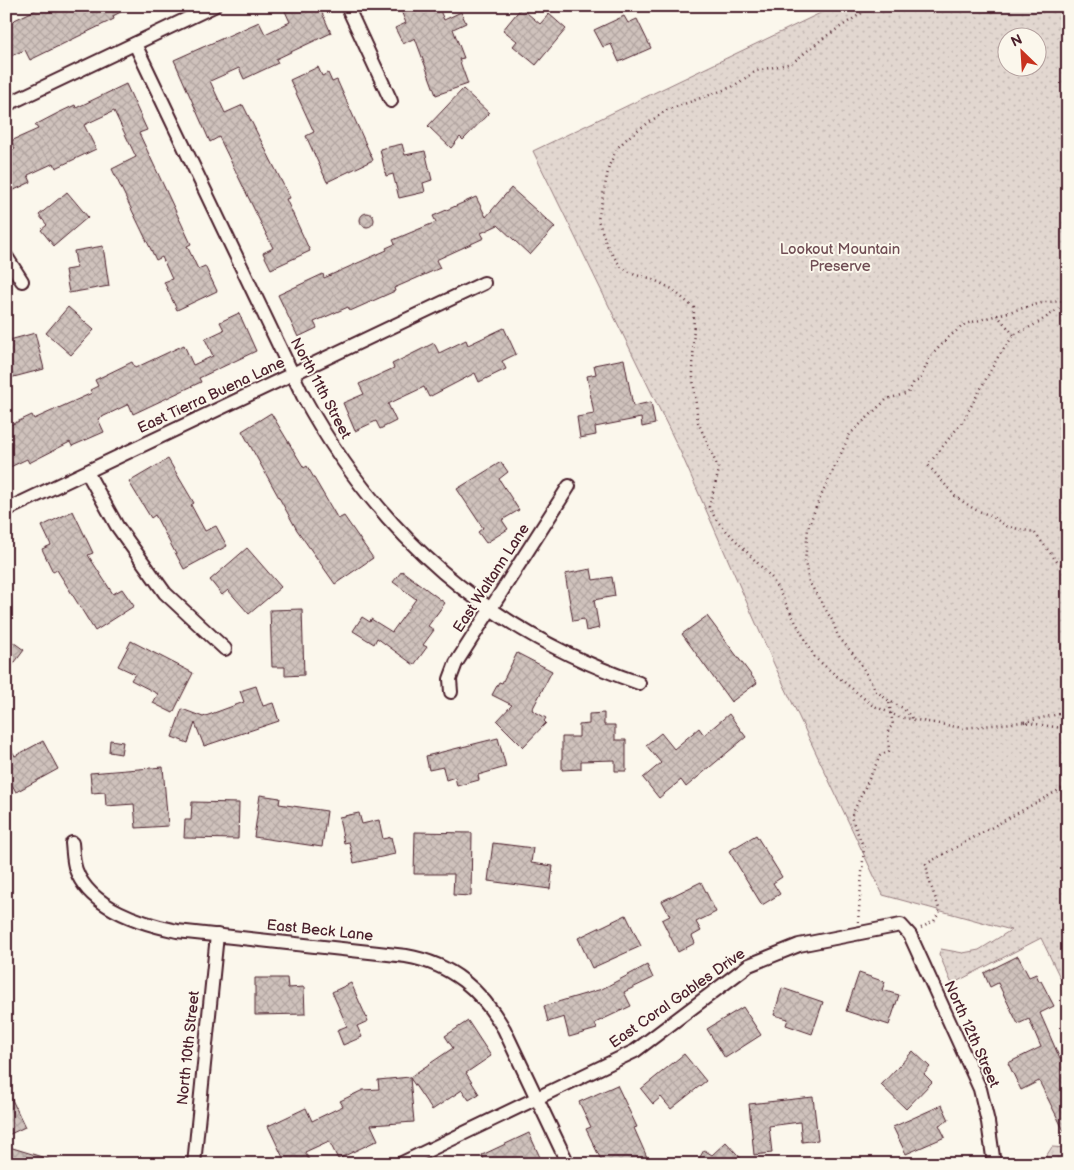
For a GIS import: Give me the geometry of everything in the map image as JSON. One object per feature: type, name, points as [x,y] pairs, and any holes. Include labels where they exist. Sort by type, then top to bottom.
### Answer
[{"type":"street","points":[[6,106],[214,6]]},
{"type":"street","points":[[347,6],[391,101]]},
{"type":"street","name":"North 11th Street","points":[[135,44],[322,431],[374,503],[444,575],[490,609],[542,642],[570,656],[639,683]]},
{"type":"street","points":[[6,256],[22,281]]},
{"type":"street","name":"East Tierra Buena Lane","points":[[6,510],[294,375],[484,283]]},
{"type":"street","points":[[87,472],[117,526],[165,593],[225,649]]},
{"type":"street","name":"East Waltann Lane","points":[[451,692],[450,679],[456,663],[569,486]]},
{"type":"street","name":"East Beck Lane","points":[[72,843],[76,870],[84,883],[102,901],[125,915],[150,926],[406,956],[424,959],[443,966],[461,976],[477,991],[493,1011],[536,1099]]},
{"type":"street","name":"East Coral Gables Drive","points":[[400,1164],[635,1050],[749,965],[799,944],[901,925]]},
{"type":"street","name":"North 12th Street","points":[[901,925],[910,935],[980,1089],[988,1122],[994,1164]]},
{"type":"street","name":"North 10th Street","points":[[194,1164],[217,935]]},
{"type":"street","points":[[536,1099],[568,1164]]},
{"type":"path","points":[[885,6],[868,9],[825,37],[792,63],[756,71],[732,87],[667,110],[645,124],[617,148],[609,166],[598,220],[608,248],[621,267],[634,275],[650,278],[672,290],[694,308],[692,352],[698,422],[719,470],[709,507],[717,521],[772,578],[815,658],[872,705],[898,717],[963,728],[1023,722],[1068,712]]},
{"type":"path","points":[[913,719],[903,708],[889,701],[876,691],[859,661],[838,636],[832,620],[808,582],[805,562],[808,528],[840,452],[850,434],[887,399],[908,394],[914,382],[920,380],[930,357],[949,337],[965,324],[1045,302],[1068,302]]},
{"type":"path","points":[[1068,302],[1036,324],[1014,335],[998,358],[963,421],[928,465],[955,496],[1008,527],[1034,532],[1058,563],[1068,568]]},
{"type":"path","points":[[997,315],[1014,335]]},
{"type":"path","points":[[856,933],[861,901],[864,848],[851,817],[880,756],[889,751],[888,730],[893,725],[889,701]]},
{"type":"path","points":[[1023,722],[1068,729]]},
{"type":"path","points":[[910,935],[934,921],[940,911],[929,880],[926,864],[1068,785]]},
{"type":"green space","name":"Lookout Mountain Preserve","points":[[835,6],[1068,6],[1068,994],[1041,938],[952,984],[939,954],[941,949],[963,953],[979,950],[1011,930],[883,895],[774,664],[680,451],[533,151]]},
{"type":"green space","points":[[1052,1147],[1068,1148],[1068,1164],[1041,1164]]},
{"type":"building","points":[[44,6],[132,6],[113,16],[114,19],[30,60],[25,50],[6,58],[6,24]]},
{"type":"building","points":[[290,6],[319,6],[331,33],[276,59],[278,63],[244,79],[239,68],[210,81],[225,113],[243,105],[290,198],[286,199],[310,251],[271,269],[263,253],[273,248],[219,137],[210,142],[174,60],[259,22],[265,34],[290,22],[284,9]]},
{"type":"building","points":[[399,6],[438,6],[444,20],[461,12],[466,23],[453,29],[464,58],[459,59],[468,84],[436,95],[415,38],[403,44],[395,28],[406,23]]},
{"type":"building","points":[[521,8],[540,24],[549,14],[566,29],[536,65],[513,46],[517,41],[503,30]]},
{"type":"building","points":[[624,16],[628,23],[637,19],[651,48],[619,62],[611,44],[603,47],[594,30]]},
{"type":"building","points":[[318,67],[322,76],[328,73],[332,82],[337,80],[373,160],[327,182],[306,136],[314,132],[290,80]]},
{"type":"building","points":[[126,84],[147,130],[139,133],[191,244],[187,246],[198,269],[205,266],[217,291],[177,310],[164,282],[172,279],[162,257],[156,260],[112,169],[136,157],[114,111],[84,125],[96,149],[56,168],[54,163],[28,175],[31,182],[10,192],[6,184],[6,153],[15,149],[11,141],[38,129],[35,125],[58,113],[75,105],[76,108]]},
{"type":"building","points":[[463,89],[489,113],[463,140],[460,137],[451,148],[428,126]]},
{"type":"building","points":[[402,144],[405,155],[425,151],[432,180],[423,183],[425,192],[399,198],[393,174],[386,176],[380,149]]},
{"type":"building","points":[[511,188],[555,227],[530,255],[498,225],[481,233],[484,238],[436,260],[440,268],[394,288],[395,291],[350,311],[348,307],[314,322],[317,328],[298,337],[278,295],[323,274],[324,278],[387,250],[386,248],[395,244],[393,240],[436,222],[433,216],[476,197],[486,217]]},
{"type":"building","points":[[67,192],[88,217],[54,246],[41,230],[47,225],[39,215]]},
{"type":"building","points":[[364,213],[370,213],[374,220],[370,227],[364,227],[360,223],[360,217]]},
{"type":"building","points":[[103,246],[109,286],[69,293],[65,270],[77,268],[74,251]]},
{"type":"building","points":[[68,307],[94,330],[71,355],[46,333]]},
{"type":"building","points":[[239,313],[256,351],[199,378],[201,382],[133,414],[129,404],[98,419],[104,432],[72,446],[70,442],[29,463],[27,459],[6,469],[6,427],[32,415],[34,419],[92,393],[90,390],[98,386],[95,380],[132,362],[135,368],[184,345],[193,365],[213,356],[205,339],[224,330],[220,322]]},
{"type":"building","points":[[504,328],[516,354],[502,361],[506,369],[479,382],[475,373],[429,397],[424,387],[388,404],[396,421],[380,429],[376,421],[355,431],[343,403],[364,394],[359,384],[394,368],[392,364],[434,343],[439,353],[466,340],[468,345]]},
{"type":"building","points":[[35,333],[44,369],[6,379],[6,341]]},
{"type":"building","points":[[624,359],[633,406],[651,402],[655,424],[642,427],[641,418],[595,427],[596,435],[580,438],[577,417],[594,414],[587,376],[596,374],[594,365]]},
{"type":"building","points":[[271,413],[304,468],[307,466],[338,519],[344,516],[373,558],[335,584],[297,530],[242,431]]},
{"type":"building","points":[[168,459],[194,503],[191,505],[205,531],[216,526],[227,546],[184,569],[155,515],[151,518],[129,482]]},
{"type":"building","points":[[501,462],[508,472],[499,479],[519,510],[502,520],[508,529],[486,543],[478,532],[483,528],[457,489]]},
{"type":"building","points":[[73,511],[93,553],[88,555],[113,594],[122,589],[134,606],[95,631],[57,570],[53,572],[42,549],[51,545],[42,526]]},
{"type":"building","points":[[247,548],[281,587],[249,614],[228,590],[222,595],[210,580]]},
{"type":"building","points":[[591,569],[593,580],[612,577],[615,596],[594,600],[599,628],[586,631],[584,619],[573,621],[565,574]]},
{"type":"building","points":[[402,571],[445,603],[428,626],[434,630],[423,645],[427,647],[414,665],[377,638],[374,644],[353,631],[362,617],[370,622],[371,619],[392,632],[416,599],[393,582]]},
{"type":"building","points":[[302,609],[304,675],[285,676],[285,667],[272,667],[270,610]]},
{"type":"building","points":[[707,616],[757,683],[731,702],[682,634]]},
{"type":"building","points":[[6,637],[24,650],[6,674]]},
{"type":"building","points":[[131,641],[193,673],[173,713],[153,703],[158,694],[131,680],[135,674],[118,666]]},
{"type":"building","points":[[517,653],[552,671],[532,710],[546,718],[544,721],[546,723],[523,747],[497,721],[512,705],[492,695],[499,682],[502,683]]},
{"type":"building","points":[[256,686],[263,706],[273,703],[279,721],[204,746],[195,723],[188,743],[172,737],[182,709],[203,717],[244,702],[240,691]]},
{"type":"building","points":[[604,713],[604,725],[615,725],[615,740],[626,740],[626,771],[615,771],[615,760],[581,761],[581,769],[562,770],[562,737],[579,737],[579,725],[589,724],[589,714]]},
{"type":"building","points":[[729,714],[746,737],[686,787],[681,780],[659,798],[643,778],[661,763],[646,745],[661,733],[674,749],[699,728],[704,735]]},
{"type":"building","points":[[498,738],[506,767],[478,775],[479,780],[457,786],[455,777],[446,780],[443,767],[429,770],[426,756]]},
{"type":"building","points":[[6,740],[15,756],[43,741],[58,769],[16,792],[6,774]]},
{"type":"building","points":[[110,740],[123,742],[121,754],[109,752]]},
{"type":"building","points":[[163,767],[168,826],[136,828],[134,804],[106,806],[105,792],[92,793],[90,773]]},
{"type":"building","points":[[260,795],[280,798],[279,804],[327,811],[322,847],[254,837]]},
{"type":"building","points":[[192,802],[239,803],[238,839],[184,838],[185,820],[191,820]]},
{"type":"building","points":[[359,813],[362,824],[379,820],[383,839],[391,837],[395,854],[354,863],[349,842],[344,843],[339,817]]},
{"type":"building","points":[[415,832],[472,833],[471,896],[453,895],[454,874],[414,874]]},
{"type":"building","points":[[756,835],[782,877],[773,883],[780,894],[762,905],[729,851]]},
{"type":"building","points":[[493,843],[533,848],[531,863],[553,866],[550,889],[488,881]]},
{"type":"building","points":[[701,882],[716,912],[696,922],[701,931],[692,936],[695,943],[678,952],[662,920],[670,916],[662,901]]},
{"type":"building","points":[[626,915],[641,946],[592,968],[578,938]]},
{"type":"building","points":[[1018,956],[1029,977],[1036,974],[1054,1006],[1040,1013],[1060,1059],[1064,1058],[1068,1066],[1068,1139],[1039,1081],[1021,1090],[1008,1063],[1041,1047],[1029,1019],[1018,1024],[998,983],[990,987],[984,973]]},
{"type":"building","points":[[647,965],[653,978],[624,992],[631,1006],[595,1023],[597,1029],[569,1037],[564,1017],[548,1022],[544,1006],[602,989]]},
{"type":"building","points":[[859,973],[885,982],[882,990],[899,995],[889,1025],[846,1011]]},
{"type":"building","points":[[255,978],[287,978],[288,988],[304,987],[305,1014],[255,1015]]},
{"type":"building","points":[[351,983],[368,1021],[357,1026],[362,1037],[343,1045],[337,1030],[347,1026],[332,992]]},
{"type":"building","points":[[782,988],[823,1002],[812,1034],[786,1025],[788,1019],[774,1015]]},
{"type":"building","points":[[743,1007],[761,1035],[725,1058],[707,1029]]},
{"type":"building","points":[[468,1021],[491,1056],[466,1073],[479,1094],[469,1100],[462,1090],[432,1110],[410,1078],[414,1122],[371,1125],[378,1140],[338,1159],[329,1141],[305,1152],[311,1164],[286,1164],[268,1126],[306,1108],[312,1121],[343,1106],[340,1101],[363,1090],[379,1089],[378,1080],[410,1077],[453,1048],[445,1036]]},
{"type":"building","points":[[913,1051],[930,1067],[924,1074],[932,1082],[906,1109],[881,1085]]},
{"type":"building","points":[[684,1054],[706,1081],[671,1109],[661,1097],[653,1104],[641,1089]]},
{"type":"building","points":[[617,1085],[637,1127],[634,1128],[650,1164],[603,1164],[586,1129],[591,1127],[579,1102]]},
{"type":"building","points":[[6,1087],[25,1127],[6,1136]]},
{"type":"building","points":[[813,1097],[818,1140],[802,1142],[800,1122],[769,1126],[772,1153],[754,1155],[749,1104]]},
{"type":"building","points":[[942,1105],[949,1120],[939,1125],[945,1137],[906,1154],[893,1127]]},
{"type":"building","points":[[529,1133],[543,1164],[486,1164],[482,1155]]},
{"type":"building","points":[[726,1142],[746,1164],[696,1164],[704,1150],[712,1155]]},
{"type":"building","points":[[6,1146],[55,1161],[54,1164],[6,1164]]}]
